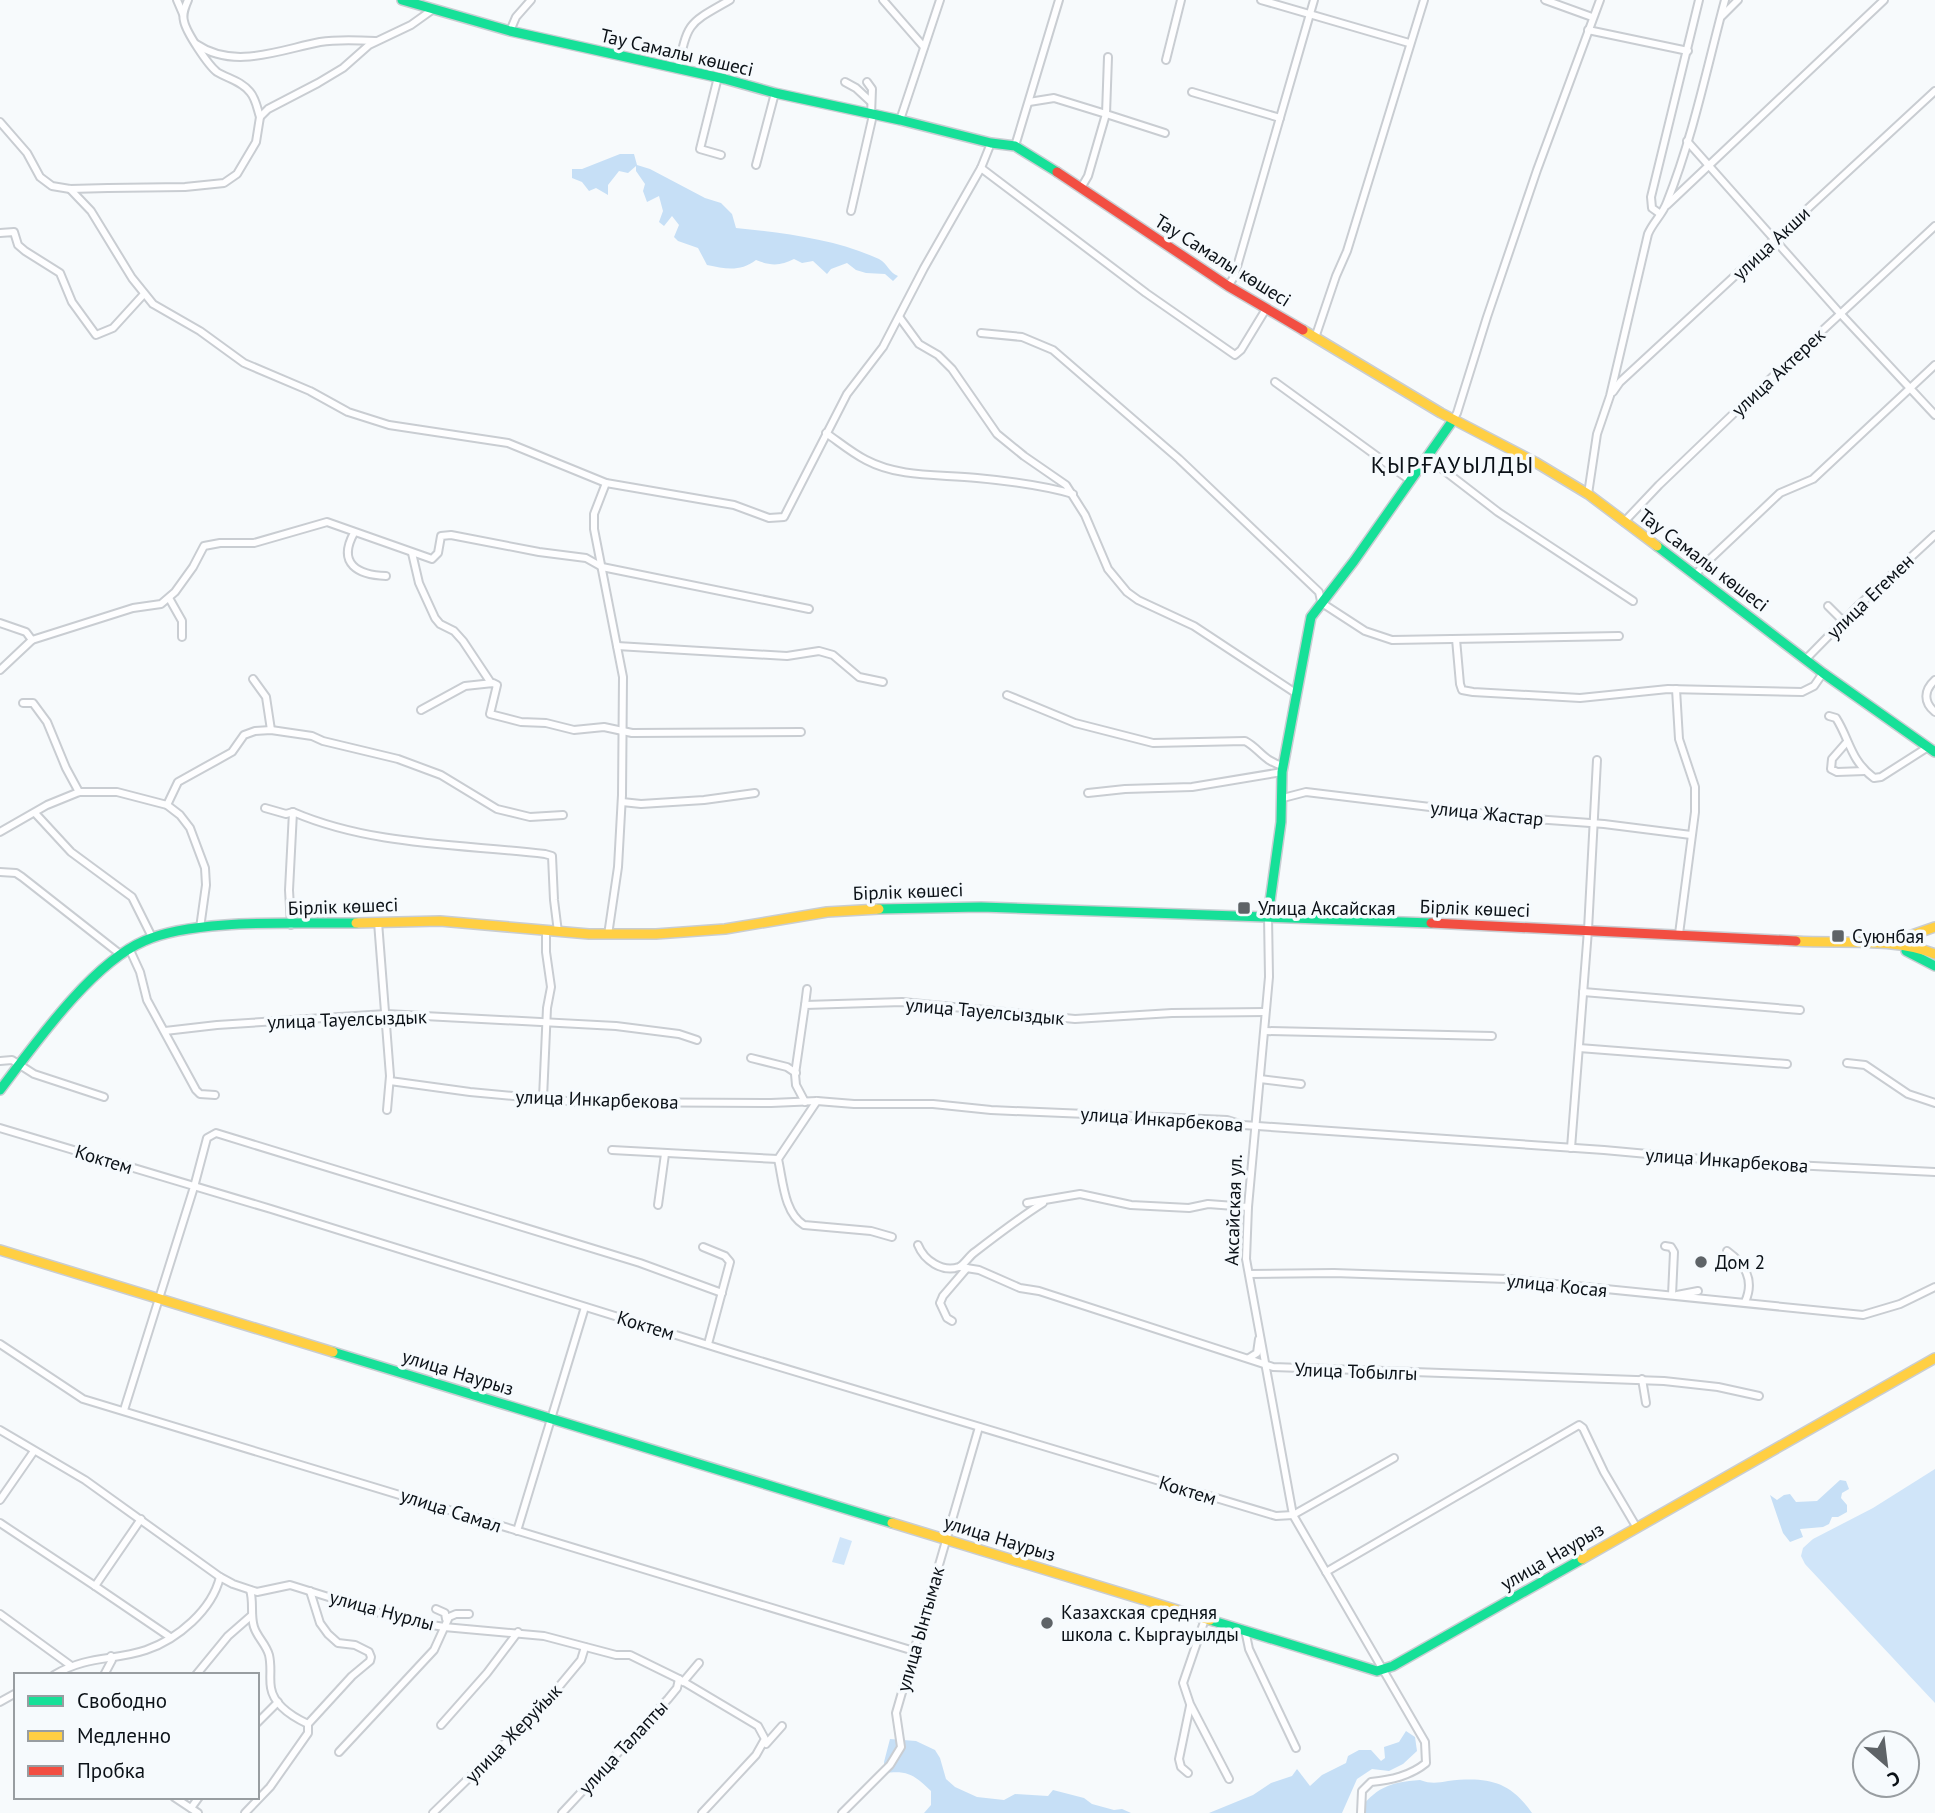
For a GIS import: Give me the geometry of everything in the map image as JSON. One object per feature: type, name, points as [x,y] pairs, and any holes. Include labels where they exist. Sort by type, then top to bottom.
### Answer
[{"type":"street","points":[[0,122],[27,153],[40,177],[52,186],[70,189],[185,187],[224,183],[237,174],[256,142],[260,117],[256,101],[242,84],[215,71],[184,25],[177,0]]},
{"type":"street","points":[[183,16],[188,0]]},
{"type":"street","name":"Тау Самалы көшесі","points":[[402,0],[510,31],[991,143],[1015,146],[1228,286],[1453,420],[1525,456],[1587,494],[1823,673],[1931,749]]},
{"type":"street","points":[[510,31],[516,17],[531,0]]},
{"type":"street","points":[[678,69],[688,27],[707,12],[730,0]]},
{"type":"street","points":[[883,0],[924,47]]},
{"type":"street","points":[[900,120],[940,0]]},
{"type":"street","points":[[1015,146],[1059,0]]},
{"type":"street","points":[[1166,60],[1181,0]]},
{"type":"street","points":[[1261,0],[1409,43]]},
{"type":"street","points":[[1228,286],[1234,277],[1314,0]]},
{"type":"street","points":[[1315,338],[1347,251],[1423,0]]},
{"type":"street","points":[[1545,0],[1592,17]]},
{"type":"street","points":[[1453,420],[1537,170],[1600,0]]},
{"type":"street","points":[[1662,210],[1652,208],[1651,197],[1699,0]]},
{"type":"street","points":[[1587,494],[1597,433],[1610,396],[1648,234],[1662,210],[1687,141],[1725,0]]},
{"type":"street","points":[[1720,17],[1738,0]]},
{"type":"street","points":[[1662,210],[1884,0]]},
{"type":"street","points":[[260,117],[268,109],[342,68],[369,45],[411,25],[432,10]]},
{"type":"street","points":[[1588,30],[1688,51]]},
{"type":"street","points":[[196,44],[213,53],[234,58],[321,42],[379,41]]},
{"type":"street","points":[[1082,188],[1106,114],[1108,57]]},
{"type":"street","points":[[718,78],[700,149],[721,155]]},
{"type":"street","points":[[845,82],[870,101]]},
{"type":"street","points":[[851,211],[872,115],[872,89],[867,82]]},
{"type":"street","name":"улица Акши","points":[[1610,396],[1620,382],[1935,91]]},
{"type":"street","points":[[1192,92],[1280,118]]},
{"type":"street","points":[[756,165],[775,93]]},
{"type":"street","points":[[1028,102],[1054,98],[1165,133]]},
{"type":"street","points":[[1687,141],[1840,314],[1935,415]]},
{"type":"street","points":[[70,189],[91,211],[144,294],[161,309],[200,331],[244,363],[310,391],[361,417],[408,429],[508,443],[606,483],[734,505],[769,518],[781,519],[847,394],[883,347],[900,318],[924,268],[981,168],[991,143]]},
{"type":"street","points":[[981,168],[1135,285],[1235,355],[1266,309]]},
{"type":"street","name":"улица Актерек","points":[[1625,522],[1659,485],[1935,226]]},
{"type":"street","points":[[0,233],[14,232],[18,245],[60,273],[72,302],[96,335],[113,328],[144,294]]},
{"type":"street","points":[[900,318],[919,344],[952,369],[997,434],[1024,456],[1056,476],[1073,494],[1108,569],[1127,592],[1138,600],[1194,626],[1297,694]]},
{"type":"street","points":[[981,333],[1022,337],[1053,350],[1179,459],[1319,592],[1321,601],[1365,631],[1392,640],[1619,636]]},
{"type":"street","points":[[1695,575],[1780,493],[1813,479],[1935,365]]},
{"type":"street","points":[[1275,382],[1411,481]]},
{"type":"street","name":"Аксайская ул.","points":[[1361,1813],[1362,1791],[1371,1782],[1415,1772],[1426,1763],[1425,1742],[1293,1515],[1246,1259],[1248,1207],[1265,1031],[1269,977],[1268,916],[1283,798],[1282,769],[1288,749],[1311,617],[1354,561],[1453,420]]},
{"type":"street","points":[[826,433],[866,460],[898,471],[978,478],[1073,494]]},
{"type":"street","points":[[1428,458],[1498,512],[1633,601]]},
{"type":"street","points":[[606,483],[593,520],[623,677],[624,721],[618,867],[608,935]]},
{"type":"street","points":[[0,670],[32,640],[133,608],[161,604],[169,598],[193,567],[204,546],[254,543],[327,522],[432,559],[438,553],[441,536],[451,535],[586,558],[602,567],[809,609]]},
{"type":"street","points":[[354,533],[350,539],[348,556],[351,564],[366,575],[386,576]]},
{"type":"street","name":"улица Егемен","points":[[1806,659],[1935,535]]},
{"type":"street","points":[[412,553],[419,583],[435,618],[463,641],[491,683]]},
{"type":"street","points":[[169,598],[182,621],[182,637]]},
{"type":"street","points":[[1828,606],[1843,621]]},
{"type":"street","points":[[0,623],[26,632],[32,640]]},
{"type":"street","points":[[1455,639],[1462,690],[1580,698],[1676,690],[1802,692],[1814,686],[1823,673]]},
{"type":"street","points":[[617,646],[787,656],[819,651],[833,655],[859,677],[883,682]]},
{"type":"street","points":[[253,679],[266,697],[271,730]]},
{"type":"street","points":[[1935,680],[1925,698],[1935,712]]},
{"type":"street","points":[[421,710],[465,686],[491,683],[497,685],[498,689],[490,714],[574,730],[604,727],[632,733],[801,732]]},
{"type":"street","points":[[1676,690],[1679,739],[1695,787],[1695,811],[1679,934]]},
{"type":"street","points":[[1007,695],[1075,723],[1153,743],[1245,741],[1282,769]]},
{"type":"street","points":[[23,703],[33,703],[47,722],[79,792]]},
{"type":"street","points":[[1829,716],[1836,718],[1846,743],[1865,771],[1874,778],[1881,777],[1931,749]]},
{"type":"street","points":[[167,804],[178,782],[232,752],[244,735],[271,730],[312,736],[398,759],[441,775],[497,809],[530,817],[564,815]]},
{"type":"street","points":[[1846,743],[1832,759],[1831,769],[1837,772],[1865,771]]},
{"type":"street","points":[[1571,1148],[1588,930],[1597,760]]},
{"type":"street","points":[[1088,793],[1192,787],[1282,769]]},
{"type":"street","points":[[0,832],[47,805],[79,792],[124,793],[167,804],[190,828],[205,869],[206,885],[200,928]]},
{"type":"street","name":"улица Жастар","points":[[1283,798],[1306,792],[1691,835]]},
{"type":"street","points":[[622,802],[641,804],[704,800],[755,793]]},
{"type":"street","points":[[265,808],[286,814],[293,812],[354,831],[382,836],[552,856],[558,932]]},
{"type":"street","points":[[291,925],[289,890],[293,812]]},
{"type":"street","points":[[35,813],[71,852],[132,897],[152,937]]},
{"type":"street","points":[[0,872],[16,873],[22,877],[120,954]]},
{"type":"street","name":"Бірлік көшесі","points":[[0,1090],[75,997],[120,954],[152,937],[200,928],[466,922],[608,935],[725,929],[827,912],[981,907],[1268,916],[1885,944]]},
{"type":"street","points":[[378,922],[390,1081],[387,1088],[387,1110]]},
{"type":"street","points":[[1885,944],[1935,927]]},
{"type":"street","points":[[543,1098],[551,987],[546,931]]},
{"type":"street","points":[[1885,944],[1922,949],[1935,954]]},
{"type":"street","points":[[1885,944],[1914,954],[1935,966]]},
{"type":"street","points":[[129,948],[147,1000],[196,1090],[200,1094],[215,1095]]},
{"type":"street","points":[[805,1101],[796,1085],[796,1073],[807,989]]},
{"type":"street","points":[[1583,992],[1800,1010]]},
{"type":"street","name":"улица Тауелсыздык","points":[[805,1005],[902,1002],[1075,1019],[1265,1012]]},
{"type":"street","name":"улица Тауелсыздык","points":[[164,1031],[386,1014],[547,1021],[679,1034],[697,1040]]},
{"type":"street","points":[[1265,1031],[1492,1037]]},
{"type":"street","points":[[1579,1048],[1787,1064]]},
{"type":"street","points":[[751,1058],[787,1067],[796,1073]]},
{"type":"street","points":[[0,1061],[12,1060],[34,1074],[104,1097]]},
{"type":"street","points":[[1847,1063],[1865,1065],[1908,1094],[1935,1103]]},
{"type":"street","points":[[1259,1079],[1301,1084]]},
{"type":"street","name":"улица Инкарбекова","points":[[390,1081],[470,1092],[612,1103],[817,1101],[933,1104],[991,1110],[1227,1120],[1243,1125],[1735,1162],[1935,1172]]},
{"type":"street","points":[[817,1101],[778,1159],[790,1210],[796,1220],[804,1225],[871,1231],[892,1237]]},
{"type":"street","name":"Коктем","points":[[0,1128],[1260,1512],[1276,1516],[1293,1515]]},
{"type":"street","points":[[124,1410],[207,1138],[216,1133],[640,1263],[722,1293]]},
{"type":"street","points":[[612,1150],[778,1159]]},
{"type":"street","points":[[658,1205],[665,1154]]},
{"type":"street","points":[[1027,1203],[1080,1194],[1124,1204],[1189,1208],[1208,1204],[1248,1207]]},
{"type":"street","points":[[952,1321],[947,1318],[940,1303],[964,1267],[981,1247],[1047,1200]]},
{"type":"street","name":"Улица Тобылгы","points":[[918,1245],[922,1254],[943,1268],[964,1267],[987,1272],[1020,1288],[1038,1291],[1267,1366],[1642,1380],[1718,1387],[1759,1396]]},
{"type":"street","points":[[1665,1246],[1671,1247],[1674,1252],[1674,1296],[1698,1291]]},
{"type":"street","points":[[703,1247],[729,1259],[729,1268],[708,1344]]},
{"type":"street","name":"улица Наурыз","points":[[0,1250],[1377,1671],[1384,1670],[1935,1358]]},
{"type":"street","points":[[1727,1251],[1742,1264],[1749,1276],[1749,1293],[1745,1302]]},
{"type":"street","name":"улица Косая","points":[[1249,1275],[1322,1273],[1458,1276],[1863,1315],[1900,1304],[1935,1287]]},
{"type":"street","points":[[517,1531],[585,1307]]},
{"type":"street","points":[[1247,1359],[1257,1353],[1260,1334]]},
{"type":"street","name":"улица Самал","points":[[0,1344],[74,1394],[914,1651]]},
{"type":"street","points":[[1642,1380],[1646,1403]]},
{"type":"street","points":[[1326,1572],[1579,1425],[1637,1528]]},
{"type":"street","name":"улица Ынтымак","points":[[842,1813],[890,1765],[901,1747],[896,1713],[979,1427]]},
{"type":"street","name":"улица Нурлы","points":[[0,1430],[85,1480],[220,1577],[250,1590],[263,1592],[290,1586],[402,1620],[544,1636],[616,1655],[630,1656],[681,1681],[758,1726],[765,1739],[762,1749]]},
{"type":"street","points":[[0,1500],[34,1451]]},
{"type":"street","points":[[1293,1515],[1394,1458]]},
{"type":"street","points":[[95,1586],[141,1519]]},
{"type":"street","points":[[0,1523],[170,1637]]},
{"type":"street","points":[[57,1673],[70,1665],[146,1650],[170,1637],[200,1613],[214,1595],[220,1577]]},
{"type":"street","points":[[250,1590],[254,1629],[267,1647],[272,1672],[271,1688],[278,1702],[293,1718],[308,1724]]},
{"type":"street","points":[[259,1797],[308,1734],[308,1724],[371,1657],[369,1652],[338,1643],[328,1634],[320,1623],[310,1591]]},
{"type":"street","points":[[339,1752],[434,1650],[445,1624],[445,1613],[436,1609]]},
{"type":"street","points":[[445,1624],[456,1614],[469,1614]]},
{"type":"street","points":[[0,1615],[70,1665]]},
{"type":"street","points":[[198,1673],[228,1636],[252,1615]]},
{"type":"street","points":[[1205,1619],[1183,1683],[1190,1704],[1228,1779]]},
{"type":"street","points":[[1245,1630],[1249,1649],[1296,1748]]},
{"type":"street","points":[[441,1725],[492,1667],[518,1632]]},
{"type":"street","name":"улица Жеруйык","points":[[433,1813],[542,1707],[581,1660],[585,1647]]},
{"type":"street","points":[[105,1673],[112,1660],[111,1656]]},
{"type":"street","name":"улица Талапты","points":[[562,1813],[699,1663]]},
{"type":"street","points":[[259,1721],[278,1702]]},
{"type":"street","points":[[1188,1773],[1181,1767],[1179,1759],[1190,1704]]},
{"type":"street","points":[[702,1813],[782,1726]]},
{"type":"street","points":[[177,1799],[198,1813]]},
{"type":"street","points":[[191,1808],[198,1799]]},
{"type":"street","points":[[245,1813],[257,1799]]},
{"type":"shaded area","points":[[620,154],[634,154],[637,165],[721,203],[732,214],[736,228],[845,246],[879,259],[898,276],[893,281],[885,274],[866,273],[847,263],[831,269],[827,274],[813,261],[802,263],[794,259],[775,264],[756,260],[733,268],[707,265],[698,248],[674,237],[679,225],[672,216],[664,226],[659,222],[663,211],[659,196],[647,202],[643,191],[645,184],[636,171],[636,166],[628,173],[619,171],[608,185],[608,195],[596,188],[589,191],[582,182],[572,178],[572,169],[582,169]]},
{"type":"shaded area","points":[[1935,1469],[1935,1703],[1805,1564],[1801,1556],[1803,1548],[1813,1539],[1873,1508]]},
{"type":"shaded area","points":[[1840,1480],[1846,1481],[1849,1489],[1842,1493],[1841,1498],[1847,1505],[1847,1512],[1832,1517],[1829,1524],[1823,1527],[1800,1529],[1803,1537],[1790,1542],[1783,1533],[1770,1495],[1777,1500],[1790,1494],[1796,1502],[1817,1501]]},
{"type":"shaded area","points":[[840,1537],[852,1541],[844,1565],[832,1562]]},
{"type":"shaded area","points":[[1406,1731],[1415,1737],[1417,1751],[1403,1764],[1389,1771],[1372,1769],[1357,1779],[1342,1813],[1209,1813],[1253,1795],[1271,1783],[1292,1776],[1297,1769],[1310,1786],[1322,1775],[1346,1763],[1348,1756],[1359,1750],[1371,1750],[1381,1761],[1385,1758],[1384,1747],[1399,1742]]},
{"type":"shaded area","points":[[890,1739],[916,1741],[935,1750],[946,1779],[955,1787],[977,1797],[1004,1800],[1015,1794],[1048,1796],[1053,1790],[1084,1798],[1092,1804],[1131,1813],[924,1813],[931,1805],[931,1791],[911,1775],[900,1772],[885,1773],[884,1762]]},
{"type":"shaded area","points":[[1420,1780],[1434,1783],[1474,1780],[1496,1783],[1515,1794],[1532,1813],[1357,1813],[1370,1798],[1384,1788],[1400,1782]]},
{"type":"traffic: fast","points":[[402,0],[510,31],[991,143],[1015,146],[1057,172]]},
{"type":"traffic: fast","points":[[1268,916],[1281,822],[1282,772],[1311,617],[1354,561],[1453,420]]},
{"type":"traffic: fast","points":[[1657,546],[1823,673],[1935,752]]},
{"type":"traffic: fast","points":[[879,909],[981,907],[1431,923]]},
{"type":"traffic: fast","points":[[0,1090],[84,986],[124,952],[144,941],[165,934],[218,925],[356,923]]},
{"type":"traffic: fast","points":[[1906,951],[1935,966]]},
{"type":"traffic: fast","points":[[333,1352],[892,1523]]},
{"type":"traffic: fast","points":[[1210,1620],[1377,1671],[1393,1666],[1582,1559]]},
{"type":"traffic: slow","points":[[1303,330],[1441,413],[1535,462],[1588,494],[1657,546]]},
{"type":"traffic: slow","points":[[356,923],[440,921],[589,934],[656,934],[725,929],[827,912],[879,909]]},
{"type":"traffic: slow","points":[[1889,943],[1935,927]]},
{"type":"traffic: slow","points":[[1796,941],[1884,943],[1935,954]]},
{"type":"traffic: slow","points":[[0,1250],[333,1352]]},
{"type":"traffic: slow","points":[[1582,1559],[1935,1358]]},
{"type":"traffic: slow","points":[[892,1523],[1210,1620]]},
{"type":"traffic: jam","points":[[1057,172],[1228,286],[1303,330]]},
{"type":"traffic: jam","points":[[1431,923],[1796,941]]},
{"type":"place","name":"Улица Аксайская","points":[[1244,908]]},
{"type":"place","name":"Суюнбая","points":[[1838,936]]},
{"type":"place","name":"Дом 2","points":[[1701,1262]]},
{"type":"place","name":"Казахская средняя школа с. Кыргауылды","points":[[1047,1623]]},
{"type":"district","name":"ҚЫРҒАУЫЛДЫ","points":[[1453,464]]}]
